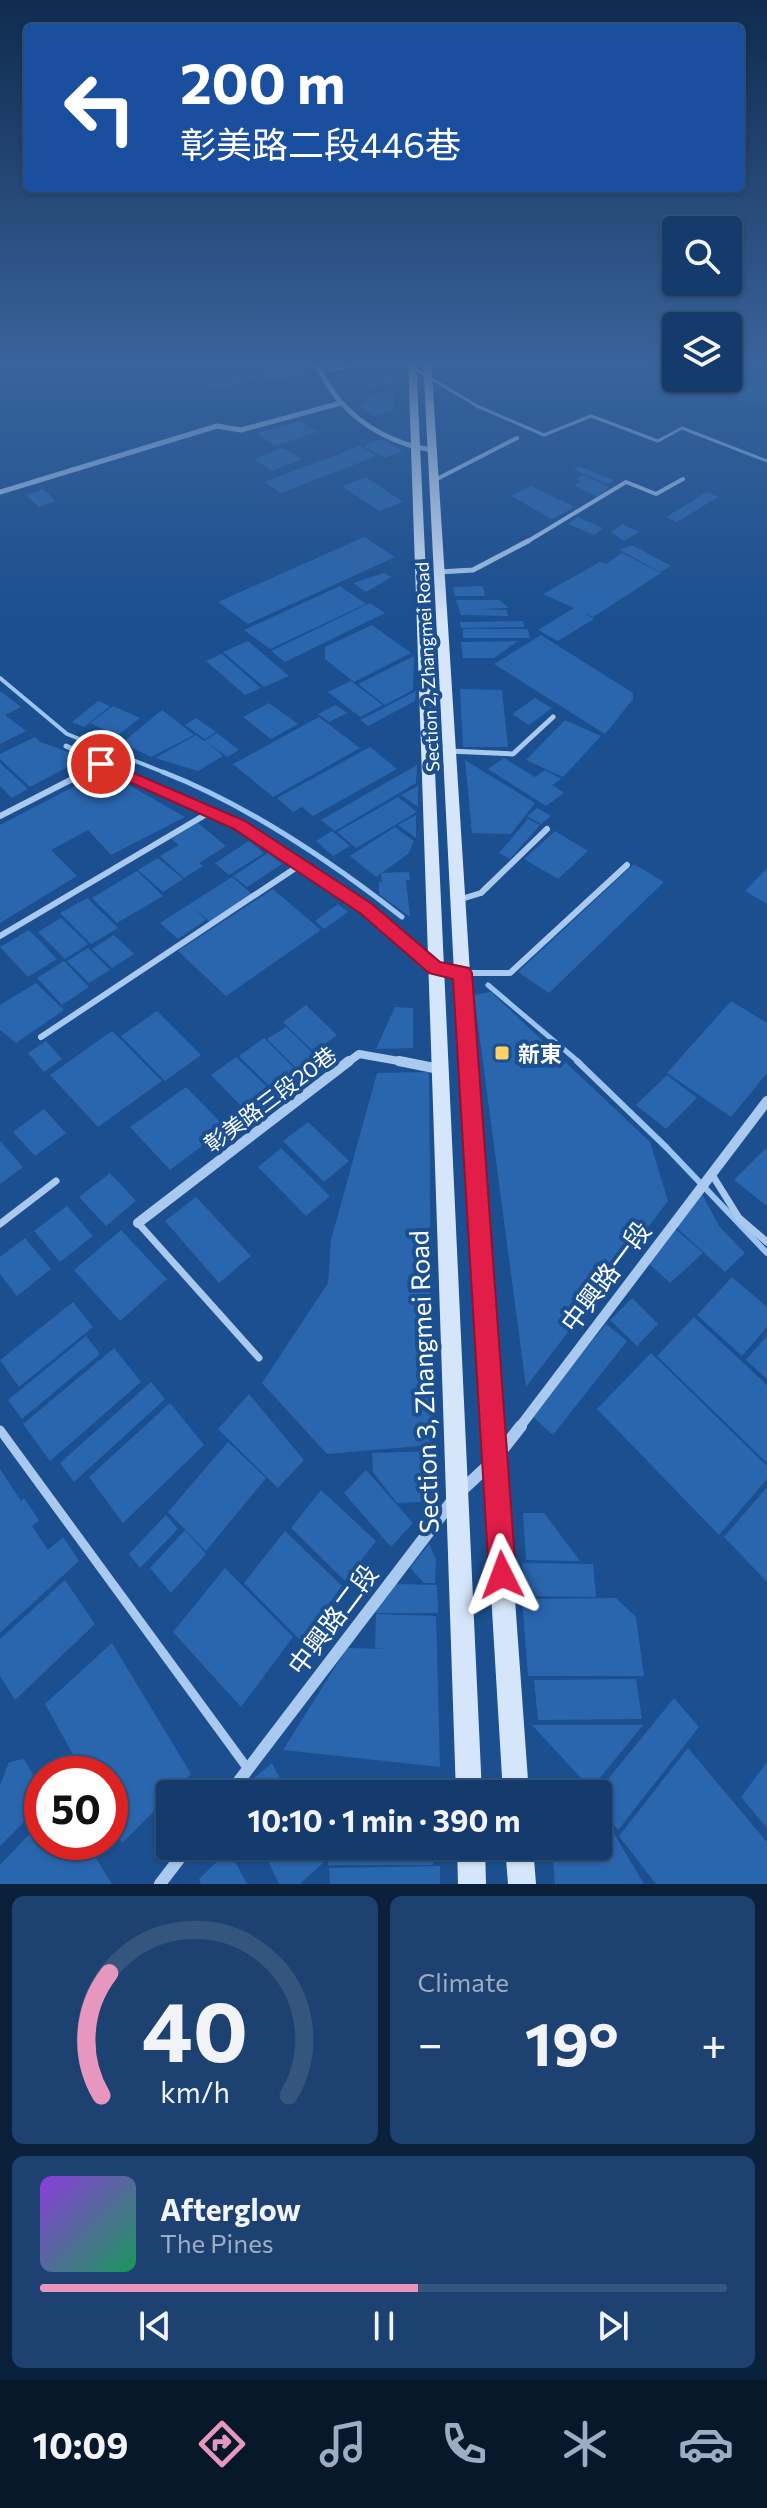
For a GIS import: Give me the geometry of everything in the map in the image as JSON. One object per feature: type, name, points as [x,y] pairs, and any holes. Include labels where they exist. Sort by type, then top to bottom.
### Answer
[{"type":"main road","name":"Section 2, Zhangmei Road","points":[[416,446],[435,968]]},
{"type":"main road","name":"Section 2, Zhangmei Road","points":[[433,446],[462,973]]},
{"type":"main road","points":[[423,642],[443,643]]},
{"type":"main road","name":"Section 3, Zhangmei Road","points":[[435,968],[468,1780]]},
{"type":"main road","points":[[462,973],[515,1780]]},
{"type":"main road","points":[[471,1860],[472,1884]]},
{"type":"main road","points":[[520,1860],[522,1884]]},
{"type":"street","points":[[0,492],[152,446]]},
{"type":"street","points":[[408,446],[433,450]]},
{"type":"street","name":"彰美路三段20巷","points":[[138,1223],[359,1054],[440,1069]]},
{"type":"street","name":"中興路一段","points":[[476,1477],[495,1458],[767,1101]]},
{"type":"street","name":"中興路二段","points":[[240,1780],[457,1496],[476,1477]]},
{"type":"street","points":[[160,1884],[178,1860]]},
{"type":"lane","points":[[435,480],[502,446]]},
{"type":"lane","points":[[439,572],[473,570],[558,525],[626,482],[656,494],[683,479]]},
{"type":"lane","points":[[449,751],[513,754],[553,717]]},
{"type":"lane","points":[[66,746],[239,825],[366,908],[435,968],[462,973],[510,973],[627,865]]},
{"type":"lane","points":[[0,816],[101,764]]},
{"type":"lane","points":[[0,936],[210,812]]},
{"type":"lane","points":[[458,900],[481,893],[547,829]]},
{"type":"lane","points":[[41,1037],[300,865]]},
{"type":"lane","points":[[711,1173],[739,1218],[767,1242]]},
{"type":"lane","points":[[0,1224],[56,1181]]},
{"type":"lane","points":[[138,1223],[259,1358]]},
{"type":"lane","points":[[0,1430],[248,1769]]},
{"type":"building","points":[[360,446],[377,456],[281,493],[264,482]]},
{"type":"building","points":[[363,446],[394,446],[403,451],[385,458]]},
{"type":"building","points":[[283,448],[302,459],[272,471],[254,459]]},
{"type":"building","points":[[580,466],[614,480],[607,484],[573,469]]},
{"type":"building","points":[[583,475],[609,487],[598,497],[574,485],[581,481],[576,479]]},
{"type":"building","points":[[366,477],[403,502],[379,511],[342,486]]},
{"type":"building","points":[[531,486],[575,507],[552,519],[511,496]]},
{"type":"building","points":[[43,489],[56,501],[39,507],[26,495]]},
{"type":"building","points":[[707,492],[718,497],[677,522],[666,517]]},
{"type":"building","points":[[577,517],[603,528],[594,535],[568,524]]},
{"type":"building","points":[[623,524],[639,532],[624,541],[611,532]]},
{"type":"building","points":[[364,537],[395,557],[248,624],[218,602]]},
{"type":"building","points":[[631,545],[671,566],[660,572],[620,550]]},
{"type":"building","points":[[622,553],[661,573],[593,617],[585,613],[594,619],[558,641],[538,630],[574,608],[543,594]]},
{"type":"building","points":[[384,573],[391,577],[366,592],[353,583]]},
{"type":"building","points":[[340,586],[366,604],[270,649],[244,630]]},
{"type":"building","points":[[483,586],[485,596],[455,596],[453,587]]},
{"type":"building","points":[[456,600],[499,600],[509,608],[479,609],[507,610],[508,616],[461,615]]},
{"type":"building","points":[[370,603],[385,613],[285,662],[271,651]]},
{"type":"building","points":[[523,621],[524,627],[461,628],[460,622]]},
{"type":"building","points":[[372,625],[411,653],[354,682],[325,659],[325,647]]},
{"type":"building","points":[[463,629],[528,629],[530,638],[463,638]]},
{"type":"building","points":[[541,635],[633,693],[633,699],[605,734],[494,664]]},
{"type":"building","points":[[248,641],[289,676],[264,687],[223,652]]},
{"type":"building","points":[[518,641],[494,658],[463,658],[461,642]]},
{"type":"building","points":[[222,654],[261,688],[245,695],[206,661]]},
{"type":"building","points":[[414,656],[413,690],[385,705],[358,684]]},
{"type":"building","points":[[351,681],[383,705],[360,717],[328,692]]},
{"type":"building","points":[[460,689],[502,690],[508,747],[463,747]]},
{"type":"building","points":[[0,691],[21,707],[5,715],[26,731],[0,744]]},
{"type":"building","points":[[416,691],[415,701],[368,726],[360,720]]},
{"type":"building","points":[[535,698],[552,708],[529,725],[512,714]]},
{"type":"building","points":[[98,701],[110,706],[84,727],[72,722]]},
{"type":"building","points":[[269,703],[298,724],[271,739],[243,717]]},
{"type":"building","points":[[336,705],[347,713],[329,722],[318,714]]},
{"type":"building","points":[[113,706],[140,718],[117,736],[90,723]]},
{"type":"building","points":[[162,710],[194,735],[151,757],[122,743]]},
{"type":"building","points":[[319,717],[360,748],[273,797],[233,764]]},
{"type":"building","points":[[196,718],[216,732],[205,739],[185,725]]},
{"type":"building","points":[[565,720],[601,736],[563,777],[526,760]]},
{"type":"building","points":[[217,733],[239,750],[227,757],[207,742],[223,756],[198,771],[155,758],[196,735],[204,741]]},
{"type":"building","points":[[35,737],[40,742],[85,758],[30,787],[0,759],[0,754]]},
{"type":"building","points":[[370,747],[397,769],[313,816],[302,807],[293,812],[277,798]]},
{"type":"building","points":[[504,758],[535,777],[545,770],[561,779],[552,785],[564,793],[546,806],[488,769]]},
{"type":"building","points":[[465,760],[535,803],[511,834],[472,833]]},
{"type":"building","points":[[0,763],[28,789],[12,798],[0,786]]},
{"type":"building","points":[[417,765],[416,783],[335,831],[321,820]]},
{"type":"building","points":[[104,771],[185,817],[111,855],[88,830],[51,850],[77,876],[0,923],[0,825]]},
{"type":"building","points":[[418,786],[418,807],[401,795]]},
{"type":"building","points":[[398,797],[417,812],[356,848],[337,832]]},
{"type":"building","points":[[537,808],[551,816],[541,824],[527,816]]},
{"type":"building","points":[[416,815],[416,838],[398,825]]},
{"type":"building","points":[[528,819],[540,825],[510,859],[499,853]]},
{"type":"building","points":[[198,823],[226,846],[199,863],[203,866],[184,878],[160,856],[179,845],[171,839]]},
{"type":"building","points":[[395,827],[414,841],[408,854],[376,877],[350,856]]},
{"type":"building","points":[[332,831],[350,846],[333,856],[316,841]]},
{"type":"building","points":[[555,831],[588,851],[558,879],[524,859]]},
{"type":"building","points":[[249,841],[264,853],[229,875],[215,863]]},
{"type":"building","points":[[268,853],[282,864],[247,887],[233,876]]},
{"type":"building","points":[[158,858],[183,879],[163,892],[138,870]]},
{"type":"building","points":[[634,864],[664,882],[549,993],[518,972]]},
{"type":"building","points":[[767,868],[767,904],[745,891]]},
{"type":"building","points":[[137,871],[163,896],[117,923],[92,898]]},
{"type":"building","points":[[409,872],[410,880],[406,880],[410,917],[379,894],[381,873]]},
{"type":"building","points":[[232,877],[252,894],[210,922],[193,907],[206,920],[178,939],[160,923]]},
{"type":"building","points":[[273,889],[321,930],[226,996],[178,951]]},
{"type":"building","points":[[87,898],[118,928],[91,944],[60,913]]},
{"type":"building","points":[[338,904],[348,912],[324,929],[315,921]]},
{"type":"building","points":[[61,918],[88,944],[65,959],[38,932]]},
{"type":"building","points":[[29,930],[57,959],[28,977],[0,947]]},
{"type":"building","points":[[114,935],[134,954],[112,968],[92,949]]},
{"type":"building","points":[[88,948],[110,970],[89,983],[67,961]]},
{"type":"building","points":[[64,961],[89,987],[62,1005],[37,978]]},
{"type":"building","points":[[36,983],[64,1010],[16,1043],[0,1030],[0,1005]]},
{"type":"building","points":[[491,992],[650,1142],[668,1201],[526,1387],[474,995]]},
{"type":"building","points":[[731,1001],[767,1023],[767,1073],[731,1117],[667,1073]]},
{"type":"building","points":[[306,1005],[337,1035],[314,1052],[283,1022]]},
{"type":"building","points":[[395,1007],[413,1008],[413,1048],[376,1049]]},
{"type":"building","points":[[157,1011],[201,1055],[165,1081],[121,1036]]},
{"type":"building","points":[[286,1027],[315,1055],[297,1069],[267,1039]]},
{"type":"building","points":[[112,1031],[162,1081],[98,1127],[50,1075]]},
{"type":"building","points":[[264,1038],[296,1070],[271,1088],[239,1056]]},
{"type":"building","points":[[46,1041],[62,1059],[44,1072],[28,1053]]},
{"type":"building","points":[[236,1057],[267,1087],[241,1106],[211,1075]]},
{"type":"building","points":[[429,1072],[432,1445],[327,1454],[262,1383],[328,1283],[331,1240],[377,1073]]},
{"type":"building","points":[[667,1075],[697,1098],[666,1129],[636,1105]]},
{"type":"building","points":[[186,1087],[226,1128],[170,1170],[130,1127]]},
{"type":"building","points":[[44,1109],[66,1133],[35,1156],[13,1132]]},
{"type":"building","points":[[308,1122],[349,1161],[324,1182],[283,1141]]},
{"type":"building","points":[[0,1141],[23,1167],[0,1184]]},
{"type":"building","points":[[281,1148],[330,1196],[306,1216],[258,1167]]},
{"type":"building","points":[[767,1150],[767,1206],[734,1180]]},
{"type":"building","points":[[110,1173],[136,1201],[106,1226],[79,1197]]},
{"type":"building","points":[[702,1194],[719,1226],[745,1253],[725,1272],[675,1226]]},
{"type":"building","points":[[196,1197],[251,1256],[219,1283],[165,1221]]},
{"type":"building","points":[[67,1206],[93,1236],[60,1262],[34,1231]]},
{"type":"building","points":[[673,1227],[703,1253],[670,1283],[647,1262]]},
{"type":"building","points":[[121,1230],[167,1279],[120,1321],[74,1270]]},
{"type":"building","points":[[25,1238],[51,1269],[17,1296],[0,1274],[0,1257]]},
{"type":"building","points":[[732,1277],[767,1307],[767,1327],[742,1356],[697,1315]]},
{"type":"building","points":[[632,1298],[658,1324],[637,1346],[610,1320]]},
{"type":"building","points":[[73,1302],[93,1327],[19,1387],[0,1360]]},
{"type":"building","points":[[694,1317],[767,1385],[767,1463],[657,1356]]},
{"type":"building","points":[[606,1324],[627,1341],[553,1435],[531,1415]]},
{"type":"building","points":[[86,1336],[100,1354],[22,1419],[8,1400]]},
{"type":"building","points":[[767,1336],[767,1379],[746,1360]]},
{"type":"building","points":[[114,1348],[141,1382],[50,1461],[23,1424]]},
{"type":"building","points":[[651,1353],[767,1466],[767,1479],[719,1535],[597,1409]]},
{"type":"building","points":[[151,1382],[165,1399],[74,1482],[60,1463]]},
{"type":"building","points":[[249,1394],[304,1460],[278,1488],[218,1429]]},
{"type":"building","points":[[170,1403],[204,1445],[123,1523],[89,1477]]},
{"type":"building","points":[[228,1442],[266,1478],[206,1551],[168,1512]]},
{"type":"building","points":[[436,1451],[439,1501],[397,1503],[373,1472],[372,1453]]},
{"type":"building","points":[[0,1469],[21,1501],[24,1498],[39,1520],[32,1526],[48,1550],[63,1537],[79,1561],[0,1633]]},
{"type":"building","points":[[366,1470],[413,1523],[391,1547],[344,1493]]},
{"type":"building","points":[[767,1487],[767,1582],[724,1537]]},
{"type":"building","points":[[321,1490],[376,1541],[345,1581],[291,1528]]},
{"type":"building","points":[[523,1513],[544,1513],[580,1561],[526,1560]]},
{"type":"building","points":[[166,1515],[178,1529],[140,1568],[129,1554]]},
{"type":"building","points":[[185,1530],[206,1554],[171,1593],[150,1568]]},
{"type":"building","points":[[285,1531],[342,1586],[301,1641],[244,1583]]},
{"type":"building","points":[[429,1544],[436,1559],[435,1583],[424,1583],[410,1568]]},
{"type":"building","points":[[522,1563],[593,1564],[596,1597],[524,1596]]},
{"type":"building","points":[[225,1568],[293,1637],[241,1707],[173,1632]]},
{"type":"building","points":[[65,1580],[95,1624],[15,1700],[0,1676],[0,1639]]},
{"type":"building","points":[[392,1584],[437,1585],[438,1613],[375,1613]]},
{"type":"building","points":[[616,1598],[636,1617],[644,1676],[528,1676],[522,1599]]},
{"type":"building","points":[[376,1614],[436,1616],[440,1767],[283,1750],[347,1648],[389,1649],[375,1648]]},
{"type":"building","points":[[112,1643],[191,1774],[185,1780],[156,1780],[156,1809],[128,1837],[128,1756],[74,1756],[45,1704]]},
{"type":"building","points":[[636,1679],[642,1719],[538,1720],[534,1680]]},
{"type":"building","points":[[674,1698],[699,1727],[618,1830],[612,1822],[612,1780],[607,1780]]},
{"type":"building","points":[[532,1725],[643,1725],[598,1780],[583,1780]]},
{"type":"building","points":[[688,1748],[767,1842],[767,1884],[656,1884],[619,1836]]},
{"type":"building","points":[[24,1759],[24,1822],[0,1846],[0,1786],[9,1762]]},
{"type":"building","points":[[767,1762],[767,1828],[741,1797]]},
{"type":"building","points":[[272,1763],[281,1780],[252,1780]]},
{"type":"building","points":[[612,1830],[644,1884],[555,1884],[553,1860],[612,1860]]},
{"type":"building","points":[[24,1840],[24,1860],[97,1860],[112,1884],[0,1884],[0,1865]]},
{"type":"building","points":[[219,1860],[234,1860],[247,1884],[201,1884],[199,1879]]},
{"type":"building","points":[[268,1860],[322,1860],[323,1863],[300,1884],[279,1884]]},
{"type":"building","points":[[328,1860],[433,1860],[433,1865],[328,1865]]},
{"type":"building","points":[[440,1866],[440,1884],[330,1884],[329,1868]]},
{"type":"waterway","points":[[728,446],[767,461]]},
{"type":"waterway","points":[[0,678],[67,734],[164,772]]},
{"type":"waterway","points":[[164,772],[168,774]]},
{"type":"waterway","points":[[164,772],[256,817],[347,876],[402,917]]},
{"type":"waterway","points":[[488,985],[580,1063]]},
{"type":"waterway","points":[[577,1061],[667,1148],[767,1253]]},
{"type":"place","name":"新東","points":[[502,1053]]},
{"type":"route","points":[[101,764],[239,825],[366,908],[435,968],[462,973],[502,1575]]}]
